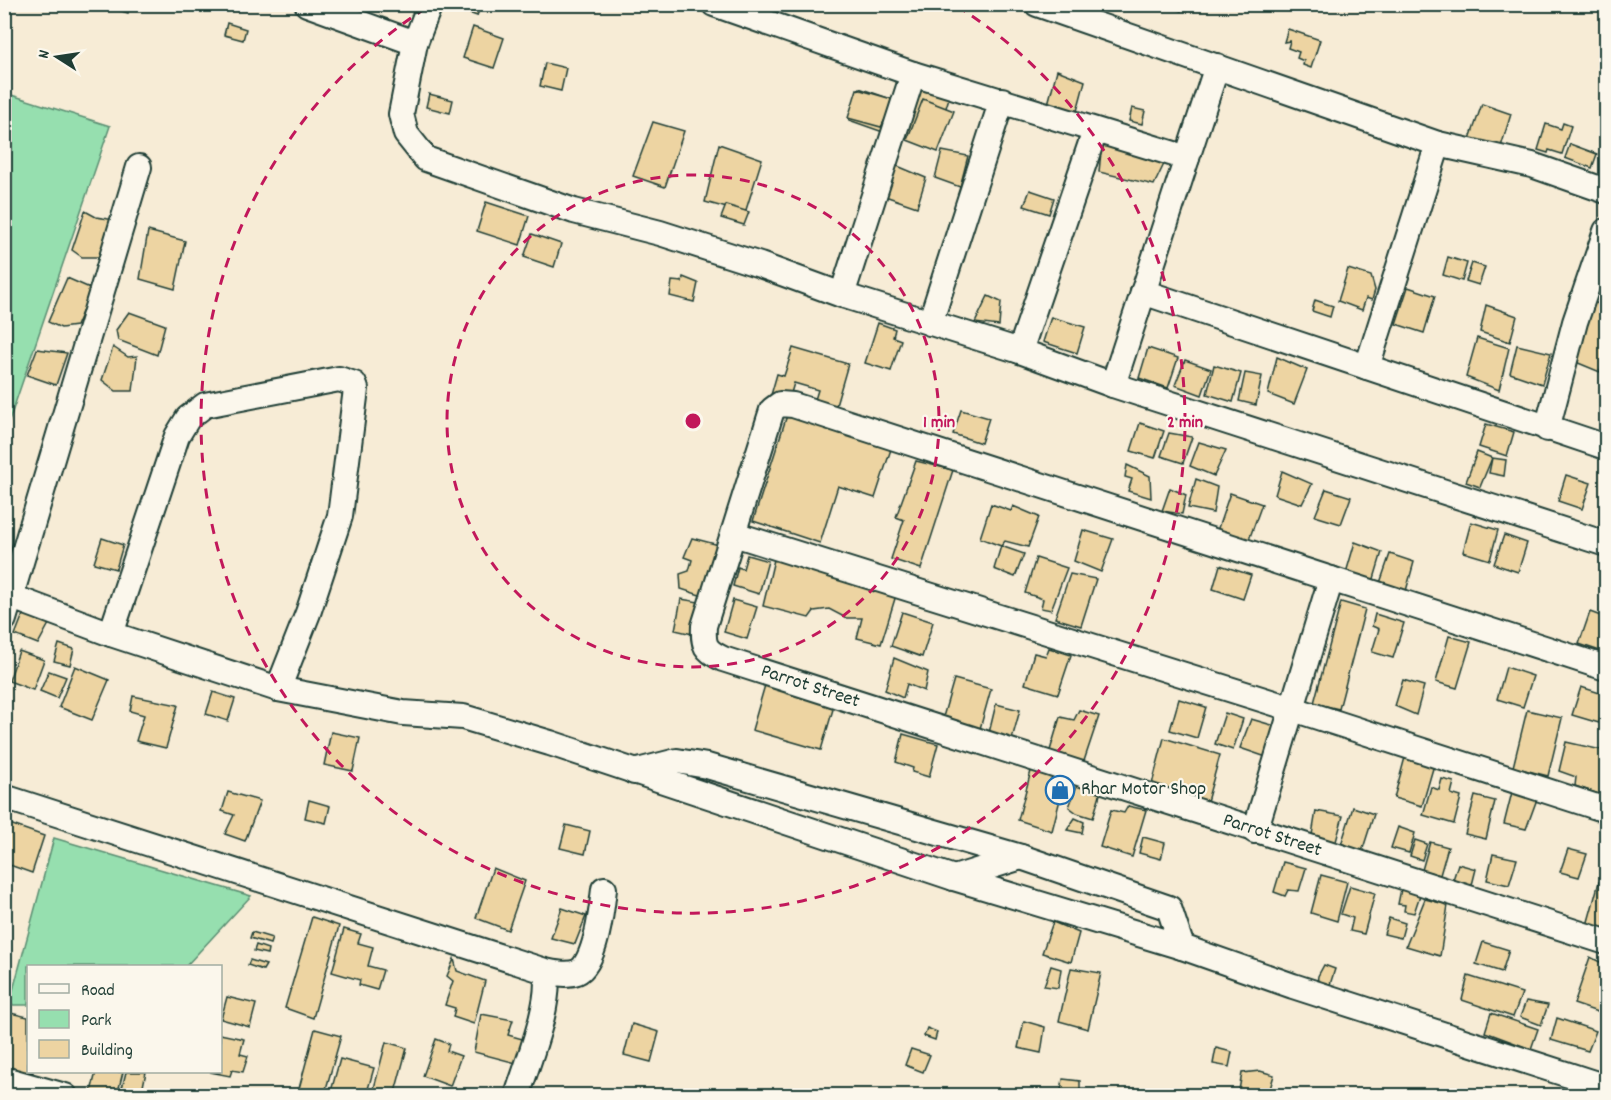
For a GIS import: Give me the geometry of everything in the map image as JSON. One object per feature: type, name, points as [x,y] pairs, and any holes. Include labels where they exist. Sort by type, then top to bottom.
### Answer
[{"type":"street","points":[[307,4],[415,43]]},
{"type":"street","points":[[430,4],[415,43],[400,114],[406,134],[426,159],[573,211],[749,261],[842,295],[1020,351],[1113,385],[1606,544]]},
{"type":"street","points":[[714,4],[913,74],[1187,158]]},
{"type":"street","points":[[1037,4],[1438,144],[1532,165],[1606,191]]},
{"type":"street","points":[[1113,385],[1217,66]]},
{"type":"street","points":[[842,295],[913,74]]},
{"type":"street","points":[[930,323],[1002,100]]},
{"type":"street","points":[[1020,351],[1095,131]]},
{"type":"street","points":[[1367,367],[1438,144]]},
{"type":"street","points":[[139,167],[7,603],[111,634],[278,689],[403,713],[463,717],[549,742],[954,878],[1182,947],[1293,986],[1606,1087]]},
{"type":"street","points":[[1547,429],[1575,322],[1606,231]]},
{"type":"street","points":[[1143,292],[1606,447]]},
{"type":"street","points":[[111,634],[169,457],[177,436],[188,418],[205,405],[242,396],[339,380],[350,382],[356,389],[340,516],[308,613],[278,689]]},
{"type":"street","points":[[1606,668],[793,405],[780,404],[772,410],[734,534],[1293,709],[1606,810]]},
{"type":"street","name":"Parrot Street","points":[[734,534],[704,626],[703,644],[707,651],[1255,831],[1606,942]]},
{"type":"street","points":[[1255,831],[1331,579]]},
{"type":"street","points":[[634,772],[686,761],[1021,857],[1169,908],[1178,929],[1182,947]]},
{"type":"street","points":[[670,763],[684,788]]},
{"type":"street","points":[[4,797],[545,971],[564,974],[579,971],[584,965],[601,918],[604,889]]},
{"type":"street","points":[[954,878],[1021,857]]},
{"type":"street","points":[[1088,920],[1122,891]]},
{"type":"street","points":[[517,1095],[539,1027],[548,983],[545,971]]},
{"type":"street","points":[[4,1079],[65,1095]]},
{"type":"green space","points":[[4,93],[110,126],[5,433]]},
{"type":"green space","points":[[54,838],[251,896],[187,965],[27,965],[27,1005],[9,1005]]},
{"type":"building","points":[[99,4],[131,4],[128,13]]},
{"type":"building","points":[[465,4],[481,4],[477,16],[463,11]]},
{"type":"building","points":[[1163,4],[1183,4],[1181,11]]},
{"type":"building","points":[[227,23],[246,29],[243,40],[224,35]]},
{"type":"building","points":[[473,27],[504,38],[494,68],[463,58]]},
{"type":"building","points":[[1288,29],[1320,40],[1311,68],[1303,65],[1304,61],[1297,58],[1299,52],[1288,48],[1290,41],[1284,42]]},
{"type":"building","points":[[545,63],[566,68],[561,91],[540,86]]},
{"type":"building","points":[[1057,70],[1085,81],[1077,111],[1048,104]]},
{"type":"building","points":[[923,83],[952,88],[934,147],[904,135]]},
{"type":"building","points":[[859,88],[894,100],[883,132],[849,120]]},
{"type":"building","points":[[857,89],[895,100],[881,127],[848,118]]},
{"type":"building","points":[[429,94],[453,100],[450,113],[426,107]]},
{"type":"building","points":[[923,99],[954,111],[938,152],[907,140]]},
{"type":"building","points":[[1482,104],[1511,114],[1500,150],[1470,139]]},
{"type":"building","points":[[1132,108],[1145,111],[1142,124],[1129,121]]},
{"type":"building","points":[[653,122],[684,131],[665,187],[633,176]]},
{"type":"building","points":[[1563,123],[1571,126],[1562,154],[1549,150],[1548,153],[1538,150],[1546,124],[1561,129]]},
{"type":"building","points":[[1102,142],[1165,162],[1154,185],[1099,172]]},
{"type":"building","points":[[719,144],[762,159],[745,213],[705,202]]},
{"type":"building","points":[[1570,144],[1597,154],[1592,168],[1565,158]]},
{"type":"building","points":[[942,151],[968,156],[960,187],[935,178]]},
{"type":"building","points":[[895,165],[926,178],[917,207],[885,196]]},
{"type":"building","points":[[1030,190],[1054,198],[1049,214],[1024,206]]},
{"type":"building","points":[[486,202],[529,216],[520,245],[477,231]]},
{"type":"building","points":[[726,205],[749,212],[744,225],[721,218]]},
{"type":"building","points":[[85,211],[96,217],[115,220],[101,257],[82,257],[72,250]]},
{"type":"building","points":[[148,231],[185,241],[175,289],[140,279]]},
{"type":"building","points":[[532,234],[561,244],[554,267],[524,257]]},
{"type":"building","points":[[1448,257],[1467,263],[1462,281],[1443,275]]},
{"type":"building","points":[[1472,263],[1485,267],[1479,285],[1466,281]]},
{"type":"building","points":[[1348,269],[1371,276],[1375,290],[1372,300],[1366,298],[1362,310],[1338,301]]},
{"type":"building","points":[[683,277],[698,283],[694,302],[670,296],[672,281],[682,282]]},
{"type":"building","points":[[67,278],[92,289],[76,326],[61,328],[48,322]]},
{"type":"building","points":[[1408,287],[1435,296],[1424,333],[1396,324]]},
{"type":"building","points":[[988,296],[1001,302],[999,326],[975,323]]},
{"type":"building","points":[[1591,299],[1606,310],[1606,354],[1600,372],[1571,360]]},
{"type":"building","points":[[1315,300],[1333,306],[1330,317],[1312,311]]},
{"type":"building","points":[[1486,305],[1517,316],[1510,342],[1480,332]]},
{"type":"building","points":[[129,312],[165,325],[157,355],[118,340],[116,330]]},
{"type":"building","points":[[1051,317],[1085,327],[1077,353],[1043,342]]},
{"type":"building","points":[[878,323],[895,329],[893,337],[901,340],[891,371],[865,363]]},
{"type":"building","points":[[1477,338],[1509,348],[1499,390],[1466,377]]},
{"type":"building","points":[[1517,345],[1551,353],[1542,384],[1510,373]]},
{"type":"building","points":[[113,347],[128,357],[137,356],[133,391],[116,391],[102,380]]},
{"type":"building","points":[[793,348],[848,364],[835,409],[814,403],[818,390],[794,383],[789,400],[771,395],[777,374],[784,376]]},
{"type":"building","points":[[1148,348],[1178,358],[1168,388],[1139,378]]},
{"type":"building","points":[[37,349],[67,353],[56,385],[27,375]]},
{"type":"building","points":[[1277,357],[1307,370],[1294,404],[1268,394]]},
{"type":"building","points":[[1185,360],[1211,369],[1202,395],[1175,385]]},
{"type":"building","points":[[1214,365],[1241,373],[1233,402],[1207,394]]},
{"type":"building","points":[[1245,373],[1262,376],[1256,405],[1239,401]]},
{"type":"building","points":[[789,409],[893,443],[875,498],[838,486],[820,543],[753,521]]},
{"type":"building","points":[[961,410],[989,418],[981,443],[953,434]]},
{"type":"building","points":[[1140,423],[1164,431],[1155,458],[1131,451]]},
{"type":"building","points":[[1486,424],[1514,432],[1507,456],[1479,447]]},
{"type":"building","points":[[1169,433],[1192,437],[1183,463],[1161,456]]},
{"type":"building","points":[[1199,442],[1226,450],[1214,476],[1190,466]]},
{"type":"building","points":[[1477,452],[1492,458],[1480,487],[1466,482]]},
{"type":"building","points":[[1492,458],[1506,460],[1504,476],[1489,473]]},
{"type":"building","points":[[916,461],[953,470],[921,569],[891,559],[904,520],[896,517]]},
{"type":"building","points":[[1127,465],[1150,476],[1151,498],[1128,491],[1132,479],[1125,477]]},
{"type":"building","points":[[1282,471],[1312,484],[1302,504],[1275,495]]},
{"type":"building","points":[[1566,475],[1591,483],[1582,509],[1558,501]]},
{"type":"building","points":[[1196,479],[1217,487],[1213,513],[1188,508]]},
{"type":"building","points":[[1170,488],[1186,495],[1182,514],[1162,511]]},
{"type":"building","points":[[1326,489],[1351,497],[1341,524],[1315,516]]},
{"type":"building","points":[[1230,493],[1262,504],[1247,545],[1216,534]]},
{"type":"building","points":[[991,504],[1011,511],[1013,506],[1039,517],[1028,547],[1005,541],[1001,546],[980,538]]},
{"type":"building","points":[[1471,522],[1498,530],[1490,560],[1463,552]]},
{"type":"building","points":[[1083,530],[1113,539],[1101,572],[1074,561]]},
{"type":"building","points":[[1504,535],[1527,543],[1518,572],[1494,564]]},
{"type":"building","points":[[102,538],[123,545],[116,569],[94,563]]},
{"type":"building","points":[[692,538],[719,545],[706,597],[681,589],[680,574],[689,571],[692,560],[684,557]]},
{"type":"building","points":[[1355,542],[1382,552],[1373,582],[1346,573]]},
{"type":"building","points":[[1001,546],[1024,554],[1015,577],[994,569]]},
{"type":"building","points":[[776,551],[897,592],[881,644],[857,638],[862,618],[846,618],[829,609],[814,611],[809,618],[763,606]]},
{"type":"building","points":[[1390,554],[1414,562],[1406,591],[1380,583]]},
{"type":"building","points":[[747,555],[768,561],[759,594],[733,586],[738,567],[743,569]]},
{"type":"building","points":[[1036,558],[1067,568],[1051,610],[1041,608],[1043,599],[1025,593]]},
{"type":"building","points":[[1220,565],[1251,575],[1243,599],[1213,589]]},
{"type":"building","points":[[1070,574],[1096,579],[1081,626],[1055,618]]},
{"type":"building","points":[[681,599],[705,603],[697,635],[675,630]]},
{"type":"building","points":[[733,600],[757,607],[747,639],[724,632]]},
{"type":"building","points":[[1341,602],[1365,609],[1339,709],[1314,703]]},
{"type":"building","points":[[24,612],[50,622],[38,644],[15,635]]},
{"type":"building","points":[[902,612],[933,622],[922,657],[891,646]]},
{"type":"building","points":[[1590,612],[1606,618],[1606,653],[1579,644]]},
{"type":"building","points":[[1375,614],[1404,623],[1393,658],[1372,652],[1379,629],[1372,626]]},
{"type":"building","points":[[1449,636],[1471,642],[1457,688],[1436,682]]},
{"type":"building","points":[[59,644],[74,649],[70,665],[54,661]]},
{"type":"building","points":[[1049,648],[1071,655],[1058,694],[1025,684],[1034,653],[1046,656]]},
{"type":"building","points":[[19,651],[44,660],[33,690],[9,681]]},
{"type":"building","points":[[894,658],[928,672],[924,691],[907,684],[903,698],[885,690]]},
{"type":"building","points":[[75,666],[109,680],[92,720],[59,707]]},
{"type":"building","points":[[1506,667],[1533,676],[1523,707],[1497,699]]},
{"type":"building","points":[[49,671],[66,677],[57,698],[40,691]]},
{"type":"building","points":[[767,678],[836,699],[821,750],[752,730]]},
{"type":"building","points":[[954,679],[991,689],[978,736],[941,724]]},
{"type":"building","points":[[1403,680],[1424,686],[1416,715],[1395,706]]},
{"type":"building","points":[[1581,687],[1606,695],[1599,723],[1572,715]]},
{"type":"building","points":[[213,692],[235,699],[228,721],[206,714]]},
{"type":"building","points":[[133,696],[178,705],[166,748],[136,741],[144,715],[130,711]]},
{"type":"building","points":[[1179,699],[1206,707],[1197,738],[1170,730]]},
{"type":"building","points":[[996,704],[1020,710],[1012,739],[989,733]]},
{"type":"building","points":[[1079,710],[1099,716],[1083,764],[1049,754],[1060,717],[1074,720]]},
{"type":"building","points":[[1527,710],[1562,718],[1548,776],[1513,767]]},
{"type":"building","points":[[1225,713],[1243,719],[1233,750],[1215,744]]},
{"type":"building","points":[[1251,719],[1282,728],[1272,759],[1240,748]]},
{"type":"building","points":[[331,732],[360,738],[353,771],[324,765]]},
{"type":"building","points":[[903,734],[938,744],[929,777],[912,772],[913,768],[896,762]]},
{"type":"building","points":[[1164,738],[1220,755],[1206,805],[1151,788]]},
{"type":"building","points":[[1566,742],[1606,751],[1605,796],[1575,786],[1576,777],[1559,771]]},
{"type":"building","points":[[1407,750],[1436,758],[1422,806],[1394,798]]},
{"type":"building","points":[[1031,771],[1065,780],[1052,831],[1018,820]]},
{"type":"building","points":[[1442,779],[1454,782],[1451,794],[1461,797],[1454,824],[1423,815],[1431,787],[1439,790]]},
{"type":"building","points":[[1077,785],[1101,791],[1093,818],[1077,813],[1069,807]]},
{"type":"building","points":[[228,792],[260,801],[245,841],[225,834],[234,815],[222,811]]},
{"type":"building","points":[[1512,792],[1537,799],[1526,829],[1504,824]]},
{"type":"building","points":[[1475,796],[1495,801],[1486,839],[1465,834]]},
{"type":"building","points":[[309,800],[330,806],[326,823],[305,818]]},
{"type":"building","points":[[1128,806],[1146,810],[1132,857],[1100,847],[1111,810],[1124,813]]},
{"type":"building","points":[[1353,807],[1374,814],[1360,858],[1339,851]]},
{"type":"building","points":[[1316,811],[1343,816],[1335,845],[1312,835]]},
{"type":"building","points":[[1075,818],[1084,822],[1082,833],[1067,830]]},
{"type":"building","points":[[4,822],[44,836],[32,873],[4,863]]},
{"type":"building","points":[[566,825],[590,831],[585,854],[560,848]]},
{"type":"building","points":[[1398,827],[1415,833],[1409,853],[1391,848]]},
{"type":"building","points":[[1143,837],[1165,843],[1161,859],[1139,853]]},
{"type":"building","points":[[1415,840],[1427,844],[1422,860],[1410,856]]},
{"type":"building","points":[[1430,842],[1448,847],[1440,875],[1422,870]]},
{"type":"building","points":[[1568,849],[1587,854],[1579,877],[1560,872]]},
{"type":"building","points":[[1493,854],[1517,859],[1509,885],[1487,880]]},
{"type":"building","points":[[1283,862],[1306,868],[1299,891],[1288,890],[1285,896],[1274,892]]},
{"type":"building","points":[[1458,864],[1476,869],[1470,893],[1451,886]]},
{"type":"building","points":[[493,868],[525,881],[508,930],[476,918]]},
{"type":"building","points":[[1321,875],[1347,882],[1337,921],[1311,913]]},
{"type":"building","points":[[1599,882],[1606,884],[1606,935],[1586,929]]},
{"type":"building","points":[[1350,886],[1375,893],[1364,934],[1350,931],[1353,918],[1341,914]]},
{"type":"building","points":[[1401,889],[1420,895],[1414,913],[1404,911],[1405,905],[1398,904]]},
{"type":"building","points":[[1425,899],[1448,905],[1440,956],[1406,946]]},
{"type":"building","points":[[562,908],[586,916],[575,944],[551,938]]},
{"type":"building","points":[[312,917],[339,926],[313,1018],[285,1008]]},
{"type":"building","points":[[1389,918],[1405,923],[1401,938],[1384,934]]},
{"type":"building","points":[[1053,922],[1079,933],[1071,962],[1042,953]]},
{"type":"building","points":[[344,929],[361,934],[358,943],[373,947],[368,966],[383,970],[377,990],[359,985],[360,980],[332,972]]},
{"type":"building","points":[[252,932],[272,938],[270,944],[250,938]]},
{"type":"building","points":[[1483,942],[1509,950],[1502,972],[1476,964]]},
{"type":"building","points":[[256,945],[268,949],[267,954],[254,951]]},
{"type":"building","points":[[1590,957],[1606,965],[1606,1015],[1574,1004]]},
{"type":"building","points":[[454,959],[457,971],[485,981],[474,1024],[453,1017],[455,1008],[445,1005],[453,981],[447,976]]},
{"type":"building","points":[[250,960],[266,965],[263,970],[248,965]]},
{"type":"building","points":[[1324,965],[1335,969],[1327,994],[1316,992],[1318,976]]},
{"type":"building","points":[[1051,966],[1061,969],[1058,988],[1044,986]]},
{"type":"building","points":[[1071,968],[1101,973],[1088,1029],[1059,1021]]},
{"type":"building","points":[[1468,976],[1522,993],[1513,1017],[1462,1000]]},
{"type":"building","points":[[227,997],[256,1004],[250,1027],[222,1019]]},
{"type":"building","points":[[1526,1001],[1548,1005],[1541,1025],[1520,1017]]},
{"type":"building","points":[[6,1012],[27,1017],[27,1073],[33,1073],[32,1079],[4,1072]]},
{"type":"building","points":[[1491,1013],[1538,1029],[1531,1049],[1485,1032]]},
{"type":"building","points":[[481,1014],[513,1020],[508,1035],[526,1040],[520,1064],[474,1052]]},
{"type":"building","points":[[1557,1018],[1596,1031],[1588,1051],[1551,1040]]},
{"type":"building","points":[[1024,1021],[1045,1027],[1041,1053],[1018,1048]]},
{"type":"building","points":[[632,1024],[659,1032],[651,1062],[624,1055]]},
{"type":"building","points":[[927,1028],[937,1032],[935,1040],[924,1036]]},
{"type":"building","points":[[315,1029],[341,1036],[324,1096],[297,1096]]},
{"type":"building","points":[[222,1034],[244,1039],[240,1054],[248,1056],[243,1072],[232,1070],[230,1076],[215,1073],[222,1073]]},
{"type":"building","points":[[436,1039],[449,1044],[447,1051],[461,1056],[450,1086],[423,1076]]},
{"type":"building","points":[[386,1042],[407,1048],[394,1096],[372,1096]]},
{"type":"building","points":[[1216,1048],[1232,1052],[1229,1067],[1213,1064]]},
{"type":"building","points":[[911,1049],[930,1055],[923,1072],[905,1065]]},
{"type":"building","points":[[340,1059],[374,1068],[366,1096],[330,1095]]},
{"type":"building","points":[[1260,1071],[1274,1075],[1268,1096],[1238,1096],[1242,1073]]},
{"type":"building","points":[[96,1073],[123,1073],[117,1096],[90,1096]]},
{"type":"building","points":[[126,1073],[146,1073],[141,1096],[120,1096]]},
{"type":"building","points":[[1063,1079],[1080,1081],[1080,1096],[1060,1096]]},
{"type":"place","name":"Rhar Motor Shop","points":[[1060,790]]}]
